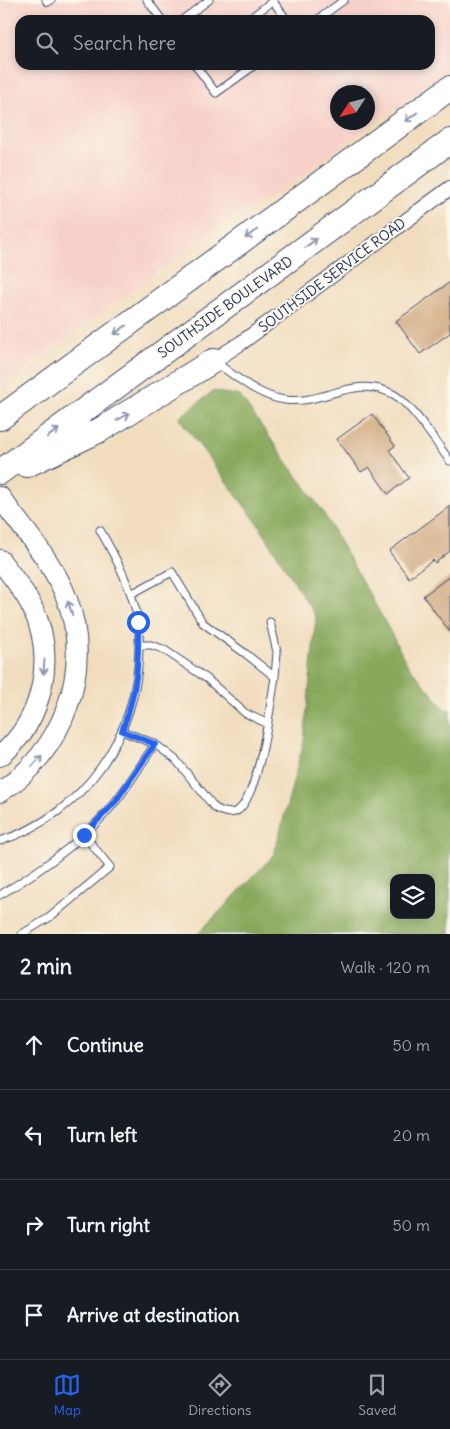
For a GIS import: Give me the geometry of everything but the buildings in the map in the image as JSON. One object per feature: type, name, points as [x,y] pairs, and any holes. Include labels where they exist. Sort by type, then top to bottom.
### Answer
[{"type":"highway","points":[[0,418],[450,88]]},
{"type":"highway","name":"SOUTHSIDE BOULEVARD","points":[[0,474],[450,141]]},
{"type":"highway","points":[[0,474],[64,448],[100,430],[214,361]]},
{"type":"main road","points":[[0,497],[41,553],[63,590],[75,625],[77,655],[71,692],[58,731],[43,754],[24,775],[0,792]]},
{"type":"main road","points":[[0,560],[33,607],[42,636],[45,662],[40,692],[31,717],[20,734],[0,756]]},
{"type":"street","name":"SOUTHSIDE SERVICE ROAD","points":[[214,361],[450,188]]},
{"type":"lane","points":[[46,0],[48,2],[51,0]]},
{"type":"lane","points":[[147,0],[158,15]]},
{"type":"lane","points":[[189,15],[209,0]]},
{"type":"lane","points":[[254,15],[273,0],[284,15]]},
{"type":"lane","points":[[324,15],[344,0]]},
{"type":"lane","points":[[199,70],[216,93],[248,70]]},
{"type":"lane","points":[[214,361],[253,388],[285,400],[301,400],[358,386],[376,387],[395,394],[411,410],[450,461]]},
{"type":"lane","points":[[0,841],[31,829],[52,816],[69,803],[98,772],[113,751],[136,689],[139,644],[138,622],[131,594],[117,561],[100,530]]},
{"type":"lane","points":[[131,594],[172,572],[203,623],[275,677]]},
{"type":"lane","points":[[122,731],[155,744],[176,760],[216,808],[230,813],[238,810],[247,796],[257,772],[268,724],[277,652],[270,622]]},
{"type":"lane","points":[[139,644],[163,649],[206,678],[245,713],[268,724]]},
{"type":"lane","points":[[0,895],[24,881],[84,835],[115,802],[155,744]]},
{"type":"lane","points":[[22,934],[50,917],[110,867],[84,835]]},
{"type":"shaded area","points":[[0,0],[450,0],[450,68],[375,122],[375,85],[330,85],[330,130],[364,130],[273,196],[225,221],[0,388]]},
{"type":"green space","points":[[213,391],[240,396],[323,512],[407,664],[444,708],[450,710],[450,934],[198,934],[274,855],[304,741],[316,617],[258,524],[179,418]]},
{"type":"route","points":[[84,835],[115,802],[155,744],[122,731],[136,689],[139,660],[138,622]]}]
